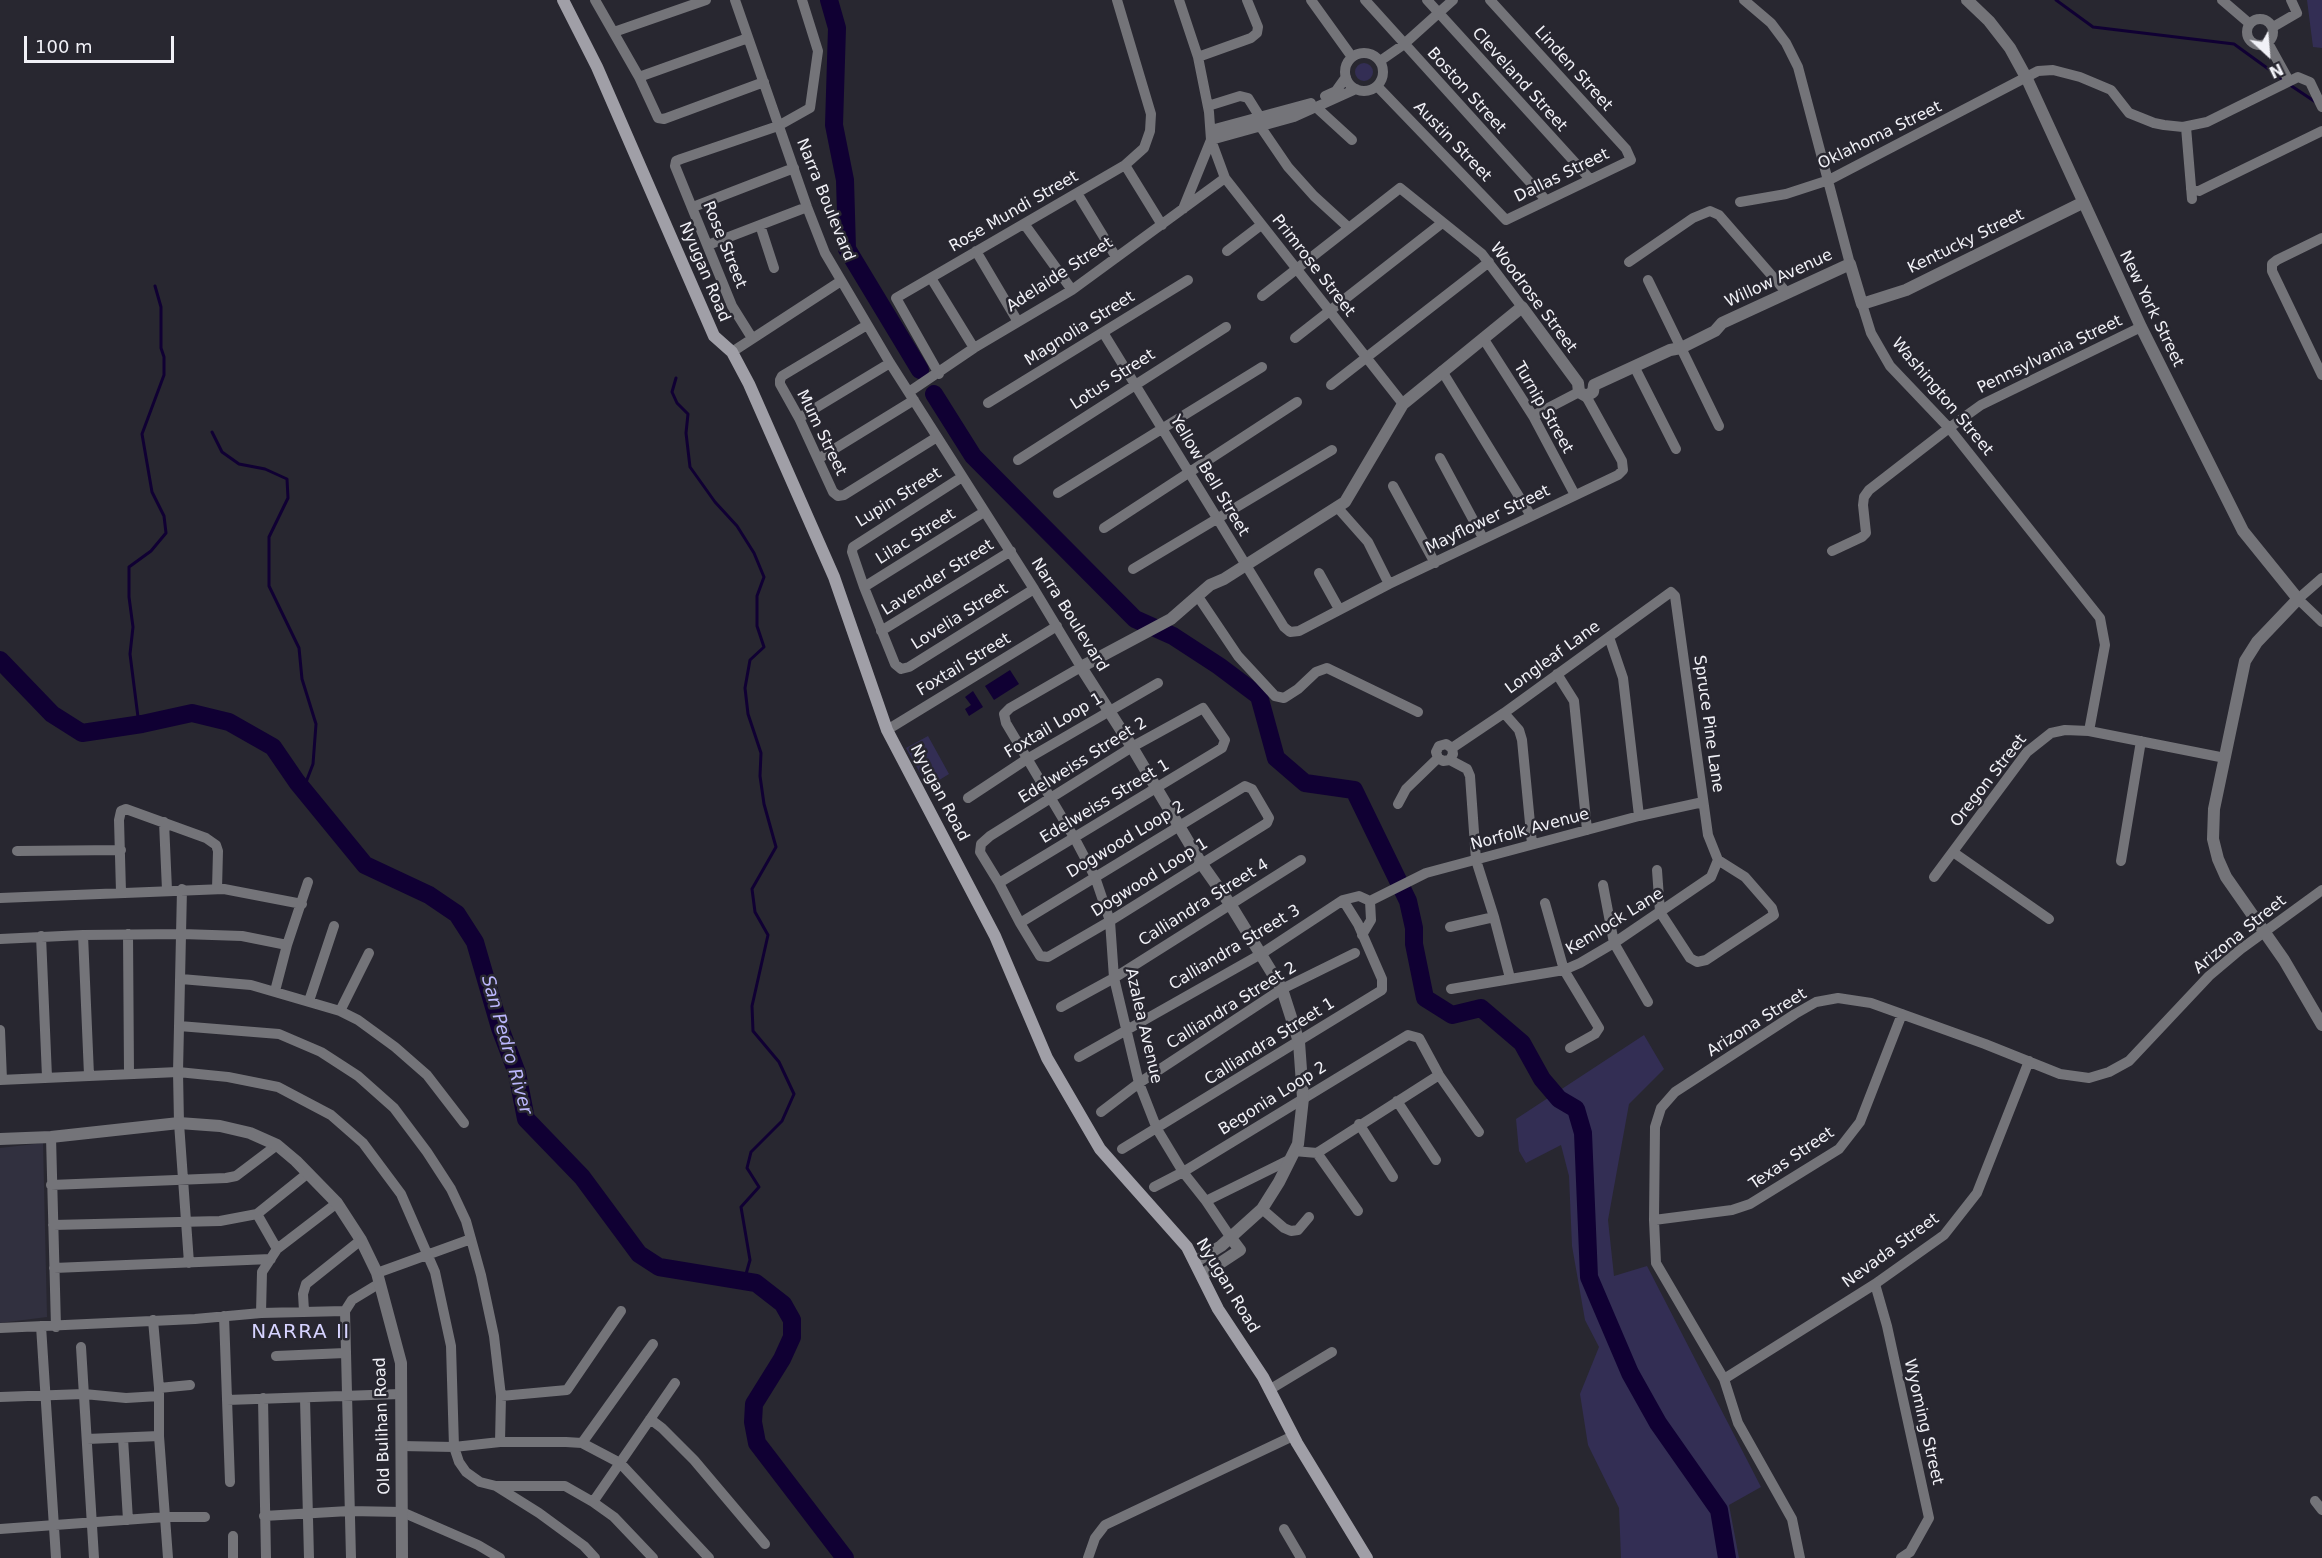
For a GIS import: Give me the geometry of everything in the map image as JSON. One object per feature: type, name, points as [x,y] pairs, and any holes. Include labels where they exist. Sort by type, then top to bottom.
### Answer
[{"type":"main road","name":"Nyugan Road","points":[[563,0],[597,67],[714,336],[732,352],[749,384],[834,577],[887,730],[995,936],[1047,1058],[1100,1149],[1187,1247],[1218,1309],[1239,1338],[1293,1436],[1367,1558]]},
{"type":"street","points":[[595,0],[639,77],[658,118],[664,119],[764,82]]},
{"type":"street","points":[[614,32],[705,0]]},
{"type":"street","name":"Narra Boulevard","points":[[735,0],[825,253],[890,363],[1011,551],[1178,826],[1230,904],[1282,989],[1299,1041],[1303,1098],[1298,1143],[1279,1182],[1262,1209],[1231,1238],[1195,1262]]},
{"type":"street","points":[[778,126],[810,108],[818,51],[802,0]]},
{"type":"street","name":"Rose Mundi Street","points":[[939,374],[896,298],[1125,165],[1144,148],[1150,131],[1151,114],[1117,0]]},
{"type":"street","name":"Primrose Street","points":[[1179,0],[1198,57],[1208,106],[1211,135],[1225,178],[1402,404]]},
{"type":"street","points":[[1198,57],[1251,38],[1257,33],[1258,27],[1247,0]]},
{"type":"street","points":[[1311,0],[1352,57]]},
{"type":"street","name":"Boston Street","points":[[1365,0],[1546,200]]},
{"type":"street","name":"Cleveland Street","points":[[1427,0],[1590,179]]},
{"type":"street","points":[[1380,61],[1404,45],[1453,0]]},
{"type":"street","name":"Linden Street","points":[[1490,0],[1626,149],[1631,160]]},
{"type":"street","name":"Washington Street","points":[[1744,0],[1771,23],[1786,43],[1798,67],[1862,304],[1871,333],[1890,366],[1949,428],[2100,618],[2105,645],[2089,731]]},
{"type":"street","name":"New York Street","points":[[1968,0],[1989,21],[2010,48],[2027,79],[2082,203],[2141,327],[2243,531],[2298,598],[2322,622]]},
{"type":"street","points":[[2222,0],[2250,24]]},
{"type":"street","points":[[2273,27],[2297,13],[2292,0]]},
{"type":"street","points":[[2262,19],[2271,23],[2273,36],[2268,43],[2260,45],[2252,42],[2247,31],[2250,24],[2262,19]]},
{"type":"street","points":[[639,77],[748,38]]},
{"type":"street","points":[[2268,43],[2289,81]]},
{"type":"street","points":[[1182,209],[1211,135],[1317,108],[1356,89],[1367,90],[1377,86],[1382,76],[1380,61],[1363,53],[1352,57],[1346,66],[1346,77],[1336,91],[1259,122]]},
{"type":"street","name":"Oklahoma Street","points":[[1740,202],[1786,194],[1829,180],[2027,79],[2038,71],[2053,70],[2080,77],[2111,90],[2129,112],[2142,119],[2186,127]]},
{"type":"street","points":[[1346,77],[1356,89]]},
{"type":"street","points":[[2322,107],[2306,79],[2298,77],[2220,117],[2186,127],[2191,194],[2322,131]]},
{"type":"street","name":"Austin Street","points":[[1377,86],[1506,220]]},
{"type":"street","points":[[1208,106],[1240,96],[1248,98],[1259,122],[1288,167],[1314,196],[1349,228]]},
{"type":"street","points":[[1317,108],[1352,140]]},
{"type":"street","name":"Rose Street","points":[[752,338],[732,306],[675,166],[676,161],[778,126]]},
{"type":"street","name":"Dallas Street","points":[[1506,220],[1631,160]]},
{"type":"street","points":[[1125,165],[1162,225]]},
{"type":"street","points":[[693,207],[794,168]]},
{"type":"street","name":"Adelaide Street","points":[[818,459],[912,396],[974,348],[1072,290],[1225,178]]},
{"type":"street","name":"Woodrose Street","points":[[1262,296],[1400,188],[1482,254],[1581,390]]},
{"type":"street","points":[[1077,193],[1116,257]]},
{"type":"street","name":"Kentucky Street","points":[[1862,304],[1906,290],[2082,203]]},
{"type":"street","points":[[708,246],[807,207]]},
{"type":"street","points":[[1629,262],[1694,218],[1710,211],[1719,215],[1787,293]]},
{"type":"street","points":[[1295,338],[1442,223]]},
{"type":"street","points":[[760,225],[774,268]]},
{"type":"street","points":[[1025,225],[1072,290]]},
{"type":"street","points":[[1227,251],[1261,225]]},
{"type":"street","points":[[2322,238],[2272,264],[2272,271],[2322,375]]},
{"type":"street","points":[[976,251],[1018,322]]},
{"type":"street","points":[[1331,385],[1489,262]]},
{"type":"street","name":"Willow Avenue","points":[[1533,416],[1581,390],[1593,392],[1594,385],[1635,368],[1676,346],[1715,331],[1722,323],[1850,264]]},
{"type":"street","points":[[931,278],[974,348]]},
{"type":"street","name":"Magnolia Street","points":[[988,404],[1188,280]]},
{"type":"street","points":[[1648,280],[1676,346],[1719,426]]},
{"type":"street","points":[[732,352],[841,281]]},
{"type":"street","points":[[1174,616],[1210,585],[1224,579],[1345,502],[1402,404],[1522,307]]},
{"type":"street","name":"Mum Street","points":[[867,325],[782,376],[780,380],[833,492],[838,496],[844,495],[937,437]]},
{"type":"street","name":"Lotus Street","points":[[1018,460],[1226,327]]},
{"type":"street","name":"Pennsylvania Street","points":[[1832,551],[1866,533],[1864,497],[1869,490],[1949,428],[1981,405],[2141,327]]},
{"type":"street","name":"Yellow Bell Street","points":[[1104,334],[1284,627],[1290,632]]},
{"type":"street","name":"Turnip Street","points":[[1483,338],[1533,416],[1575,495]]},
{"type":"street","points":[[799,418],[890,363]]},
{"type":"street","points":[[1058,493],[1262,367]]},
{"type":"street","points":[[1635,368],[1676,449]]},
{"type":"street","points":[[1442,371],[1531,516]]},
{"type":"street","name":"Mayflower Street","points":[[1290,632],[1299,631],[1483,538],[1618,475],[1623,470],[1622,461],[1581,390]]},
{"type":"street","points":[[1104,528],[1297,402]]},
{"type":"street","points":[[1133,569],[1332,450]]},
{"type":"street","points":[[1440,458],[1483,538]]},
{"type":"street","name":"Lupin Street","points":[[864,587],[852,552],[853,547],[962,477]]},
{"type":"street","points":[[1393,486],[1435,563]]},
{"type":"street","points":[[1337,507],[1368,542],[1389,584]]},
{"type":"street","name":"Lilac Street","points":[[864,587],[984,512]]},
{"type":"street","name":"Lavender Street","points":[[881,631],[1011,551]]},
{"type":"street","points":[[1319,573],[1339,609]]},
{"type":"street","points":[[2322,578],[2298,598],[2257,642],[2245,662],[2214,809],[2213,839],[2226,877],[2284,960],[2322,1025]]},
{"type":"street","points":[[1081,667],[1201,601],[1224,579]]},
{"type":"street","points":[[864,587],[881,631]]},
{"type":"street","name":"Lovelia Street","points":[[881,631],[895,664],[901,669],[909,668],[1034,589]]},
{"type":"street","name":"Longleaf Lane","points":[[1452,748],[1671,592]]},
{"type":"street","name":"Spruce Pine Lane","points":[[1671,592],[1675,596],[1708,835],[1718,860]]},
{"type":"street","points":[[1201,601],[1238,656],[1275,696],[1284,698],[1298,690],[1316,672],[1327,668],[1418,712]]},
{"type":"street","name":"Foxtail Street","points":[[887,730],[1057,626]]},
{"type":"street","points":[[1609,637],[1623,678],[1639,816]]},
{"type":"street","name":"Azalea Avenue","points":[[1081,667],[1004,714],[1006,723],[1075,838],[1095,877],[1110,921],[1114,978],[1139,1083],[1156,1130],[1231,1238]]},
{"type":"street","points":[[1557,674],[1574,701],[1587,830]]},
{"type":"street","name":"Foxtail Loop 1","points":[[968,798],[1027,759],[1158,683]]},
{"type":"street","name":"Edelweiss Street 2","points":[[999,883],[980,852],[981,844],[990,836],[1132,747],[1203,708],[1225,740],[1225,745]]},
{"type":"street","points":[[1504,713],[1519,730],[1522,740],[1532,844]]},
{"type":"street","name":"Oregon Street","points":[[1934,877],[2027,752],[2039,740],[2051,733],[2064,730],[2089,731],[2225,758]]},
{"type":"street","points":[[2121,861],[2141,741]]},
{"type":"street","points":[[1450,760],[1453,754],[1452,748],[1446,744],[1439,746],[1436,752],[1438,758],[1443,761],[1450,760],[1467,769],[1470,776],[1476,860],[1510,978]]},
{"type":"street","name":"Edelweiss Street 1","points":[[999,883],[1225,745]]},
{"type":"street","points":[[1398,804],[1406,789],[1438,758]]},
{"type":"street","name":"Dogwood Loop 2","points":[[1020,923],[1245,786],[1250,786],[1269,820]]},
{"type":"street","name":"Norfolk Avenue","points":[[1372,900],[1426,873],[1639,816],[1703,802]]},
{"type":"street","points":[[121,892],[118,820],[121,811],[126,809],[206,838],[216,845],[218,851],[217,889]]},
{"type":"street","name":"Dogwood Loop 1","points":[[1020,923],[1040,956],[1043,957],[1110,921],[1269,820]]},
{"type":"street","points":[[164,822],[167,890]]},
{"type":"street","points":[[17,850],[121,850]]},
{"type":"street","points":[[1953,852],[2049,919]]},
{"type":"street","name":"Calliandra Street 4","points":[[1061,1007],[1114,978],[1302,860]]},
{"type":"street","points":[[1657,870],[1660,912],[1690,958],[1697,962],[1706,960],[1770,920],[1774,915],[1772,908],[1745,877],[1718,860]]},
{"type":"street","name":"Kemlock Lane","points":[[1451,989],[1564,970],[1614,943],[1711,877],[1718,860]]},
{"type":"street","points":[[275,991],[287,945],[308,882]]},
{"type":"street","points":[[999,883],[1020,923]]},
{"type":"street","points":[[1603,885],[1614,943],[1648,1002]]},
{"type":"street","points":[[182,889],[178,1072],[179,1123],[189,1263]]},
{"type":"street","points":[[0,898],[217,889],[302,904]]},
{"type":"street","name":"Arizona Street","points":[[1800,1558],[1792,1519],[1738,1423],[1724,1379],[1656,1263],[1655,1127],[1660,1108],[1675,1092],[1816,1002],[1838,998],[1871,1003],[2060,1074],[2089,1078],[2109,1072],[2129,1060],[2210,976],[2322,890]]},
{"type":"street","points":[[1359,896],[1372,900],[1371,920],[1362,935],[1358,924],[1342,900],[1359,896]]},
{"type":"street","name":"Calliandra Street 3","points":[[1079,1057],[1261,954],[1342,900]]},
{"type":"street","points":[[1545,903],[1564,970],[1599,1028],[1595,1034],[1570,1048]]},
{"type":"street","points":[[1450,927],[1494,917]]},
{"type":"street","points":[[309,1001],[334,926]]},
{"type":"street","points":[[0,939],[83,934],[182,934],[242,936],[287,945]]},
{"type":"street","points":[[83,934],[89,1075]]},
{"type":"street","points":[[128,934],[129,1073]]},
{"type":"street","name":"Calliandra Street 1","points":[[1122,1149],[1382,990],[1382,979],[1362,935]]},
{"type":"street","points":[[41,936],[47,1077]]},
{"type":"street","points":[[340,1011],[369,953]]},
{"type":"street","name":"Calliandra Street 2","points":[[1101,1112],[1139,1083],[1282,989],[1355,953]]},
{"type":"street","points":[[181,979],[250,985],[340,1011],[358,1020],[427,1075],[464,1123]]},
{"type":"street","name":"Texas Street","points":[[1654,1220],[1732,1210],[1750,1204],[1839,1149],[1860,1122],[1902,1014]]},
{"type":"street","points":[[179,1026],[279,1034],[321,1052],[358,1076],[394,1108],[451,1189],[466,1221],[495,1336],[501,1396],[500,1443]]},
{"type":"street","points":[[0,1030],[1,1080],[178,1072],[228,1077],[278,1088],[331,1115],[363,1143],[401,1194],[428,1254],[442,1298],[451,1346],[454,1447],[466,1472],[480,1482],[495,1486],[565,1486],[614,1517],[653,1558]]},
{"type":"street","name":"Begonia Loop 2","points":[[1154,1187],[1183,1172],[1408,1035],[1419,1038],[1439,1075]]},
{"type":"street","name":"Nevada Street","points":[[1724,1379],[1875,1284],[1944,1235],[1977,1193],[2029,1061]]},
{"type":"street","points":[[1206,1201],[1293,1155],[1317,1153],[1359,1124],[1439,1075],[1479,1132]]},
{"type":"street","points":[[1397,1101],[1436,1160]]},
{"type":"street","name":"Old Bulihan Road","points":[[0,1139],[51,1137],[179,1123],[220,1126],[250,1132],[277,1145],[337,1203],[361,1240],[379,1278],[401,1363],[402,1558]]},
{"type":"street","points":[[1359,1124],[1393,1178]]},
{"type":"street","points":[[51,1137],[56,1326]]},
{"type":"street","points":[[51,1185],[236,1176],[277,1145]]},
{"type":"street","points":[[1317,1153],[1358,1211]]},
{"type":"street","points":[[52,1226],[220,1221],[257,1214],[308,1173]]},
{"type":"street","points":[[261,1313],[262,1272],[277,1248],[337,1203]]},
{"type":"street","points":[[1262,1209],[1284,1228],[1291,1231],[1298,1230],[1309,1217]]},
{"type":"street","points":[[257,1214],[277,1248]]},
{"type":"street","points":[[1202,1275],[1240,1250],[1231,1238]]},
{"type":"street","points":[[351,1558],[345,1311],[351,1300],[379,1278],[428,1254],[471,1239]]},
{"type":"street","points":[[304,1311],[303,1294],[306,1284],[361,1240]]},
{"type":"street","points":[[54,1268],[271,1259]]},
{"type":"street","name":"Wyoming Street","points":[[1875,1284],[1887,1326],[1929,1518],[1910,1552],[1901,1558]]},
{"type":"street","points":[[0,1328],[195,1319],[261,1313],[345,1311]]},
{"type":"street","points":[[501,1396],[567,1390],[621,1311]]},
{"type":"street","points":[[224,1316],[230,1482]]},
{"type":"street","points":[[153,1320],[168,1558]]},
{"type":"street","points":[[41,1326],[56,1558]]},
{"type":"street","points":[[582,1443],[653,1344]]},
{"type":"street","points":[[81,1347],[94,1558]]},
{"type":"street","points":[[1269,1390],[1332,1352]]},
{"type":"street","points":[[276,1356],[345,1353]]},
{"type":"street","points":[[593,1502],[675,1383]]},
{"type":"street","points":[[0,1397],[84,1394],[126,1398],[190,1385]]},
{"type":"street","points":[[227,1400],[400,1394]]},
{"type":"street","points":[[263,1398],[266,1558]]},
{"type":"street","points":[[304,1398],[309,1558]]},
{"type":"street","points":[[650,1419],[694,1460],[765,1544]]},
{"type":"street","points":[[87,1439],[159,1436]]},
{"type":"street","points":[[1088,1558],[1095,1538],[1105,1525],[1293,1436]]},
{"type":"street","points":[[123,1438],[128,1520]]},
{"type":"street","points":[[401,1446],[454,1447],[500,1443],[582,1443],[620,1463],[709,1558]]},
{"type":"street","points":[[495,1486],[539,1513],[584,1546],[596,1558]]},
{"type":"street","points":[[264,1516],[349,1511],[402,1512],[500,1558]]},
{"type":"street","points":[[0,1529],[165,1517],[205,1517]]},
{"type":"street","points":[[1284,1529],[1301,1558]]},
{"type":"street","points":[[232,1536],[233,1558]]},
{"type":"shaded area","points":[[2307,0],[2322,0],[2322,48],[2313,47]]},
{"type":"shaded area","points":[[1364,63],[1370,66],[1373,72],[1370,78],[1364,81],[1358,78],[1355,72],[1358,66]]},
{"type":"shaded area","points":[[1010,670],[1019,684],[994,700],[985,686]]},
{"type":"shaded area","points":[[973,691],[983,707],[969,716],[965,709],[971,705],[965,697]]},
{"type":"shaded area","points":[[928,736],[949,774],[928,787],[906,748]]},
{"type":"shaded area","points":[[1644,1035],[1664,1069],[1629,1104],[1608,1220],[1614,1276],[1647,1266],[1761,1487],[1729,1505],[1739,1558],[1621,1558],[1619,1508],[1588,1445],[1580,1394],[1599,1347],[1585,1320],[1572,1246],[1569,1176],[1561,1145],[1526,1163],[1519,1151],[1516,1119]]},
{"type":"shaded area","points":[[43,1143],[47,1317],[0,1323],[0,1148]]},
{"type":"waterway","points":[[829,0],[837,28],[834,125],[845,180],[847,249],[920,370]]},
{"type":"waterway","points":[[2056,0],[2093,27],[2234,44],[2285,81]]},
{"type":"waterway","points":[[2290,85],[2317,103]]},
{"type":"waterway","points":[[139,725],[130,654],[133,627],[129,597],[129,567],[151,551],[166,533],[164,516],[152,492],[142,434],[164,375],[164,357],[161,348],[161,307],[155,286]]},
{"type":"waterway","points":[[676,378],[672,392],[677,403],[688,414],[686,433],[690,467],[715,502],[737,526],[754,553],[764,577],[757,596],[757,626],[764,647],[750,660],[745,688],[748,714],[761,753],[760,776],[764,804],[776,847],[752,889],[755,912],[768,935],[752,1006],[753,1031],[779,1062],[794,1094],[782,1121],[751,1152],[747,1168],[759,1187],[741,1207],[750,1260],[744,1281]]},
{"type":"waterway","points":[[934,394],[973,456],[1135,619],[1173,636],[1259,696],[1276,758],[1305,783],[1354,790],[1408,901],[1425,998],[1452,1015],[1481,1008],[1522,1043],[1542,1079],[1559,1099],[1576,1109],[1583,1133],[1589,1277],[1630,1373],[1658,1423],[1719,1510],[1727,1558]]},
{"type":"waterway","points":[[212,432],[222,452],[239,464],[265,469],[287,479],[288,498],[269,537],[269,586],[299,648],[302,679],[316,724],[313,764],[303,790]]},
{"type":"waterway","name":"San Pedro River","points":[[0,660],[52,714],[82,733],[142,724],[192,713],[229,722],[273,747],[297,782],[365,865],[429,895],[457,914],[475,942],[500,1028],[517,1073],[526,1119],[582,1177],[639,1254],[659,1267],[756,1283],[783,1304],[792,1320],[792,1337],[782,1359],[754,1404],[753,1422],[757,1443],[845,1558]]},
{"type":"district","name":"NARRA II","points":[[301,1333]]}]
